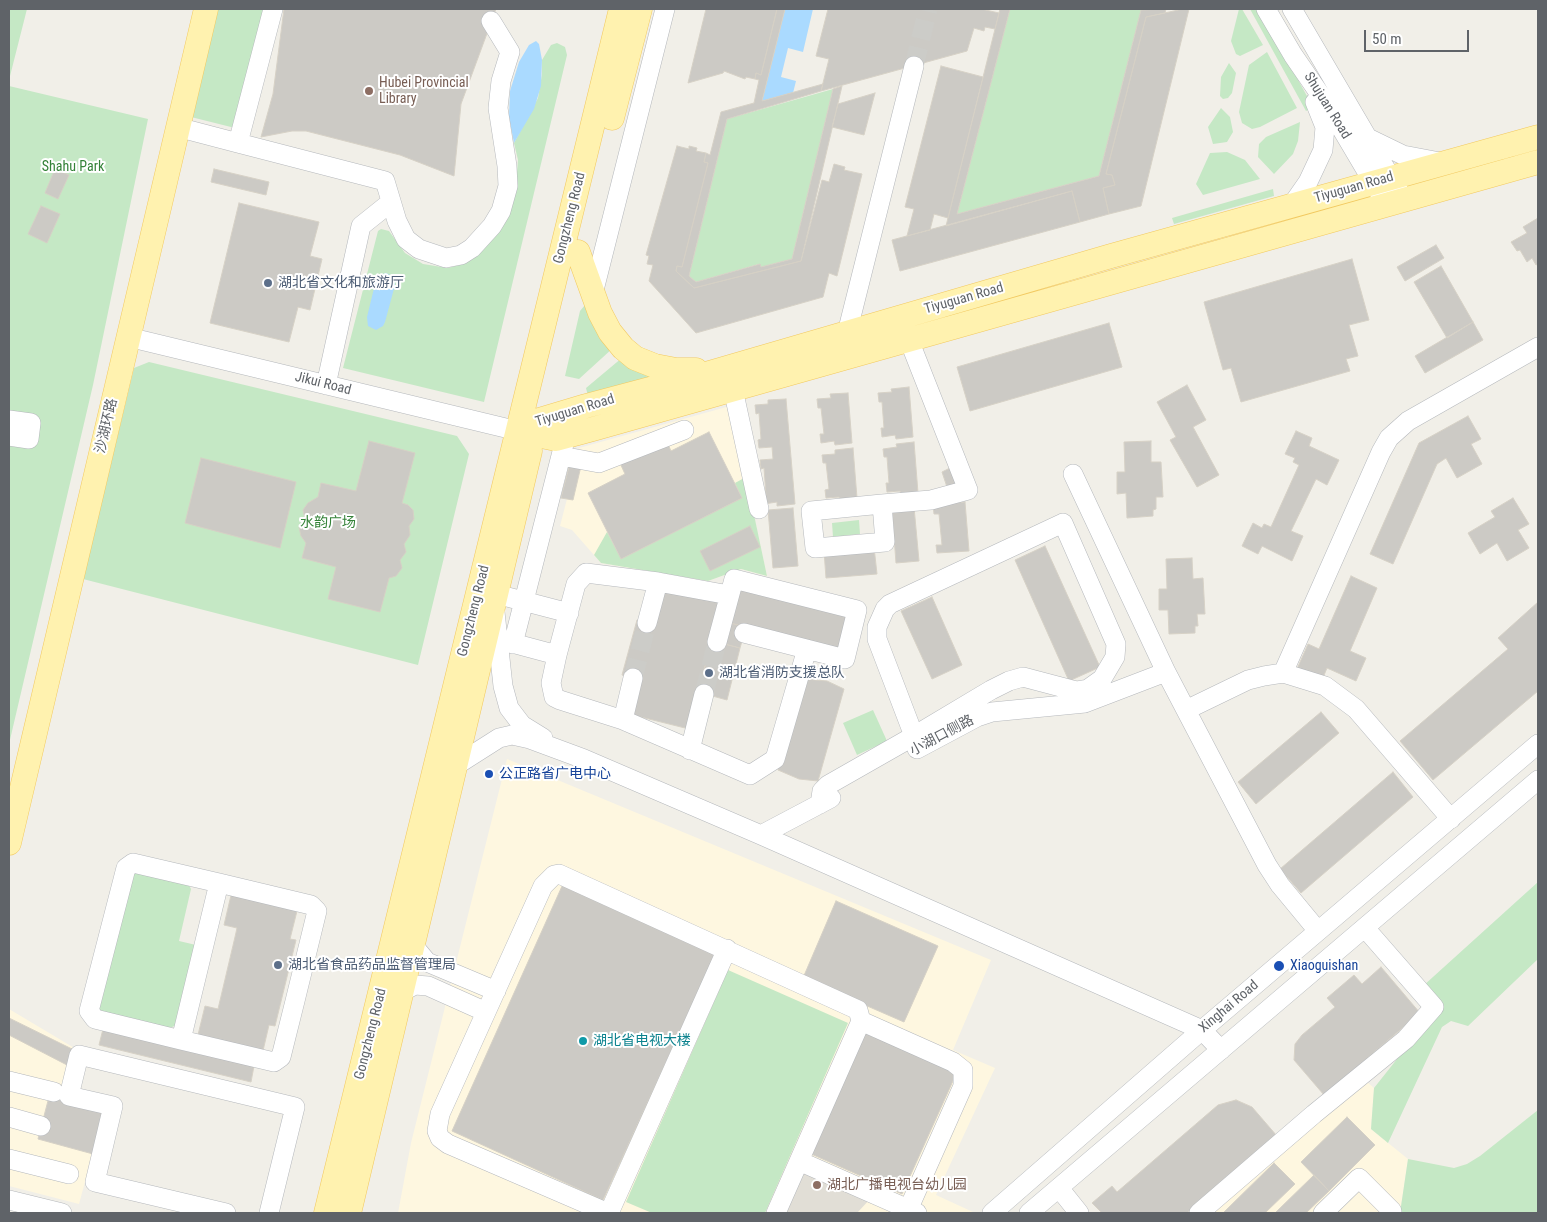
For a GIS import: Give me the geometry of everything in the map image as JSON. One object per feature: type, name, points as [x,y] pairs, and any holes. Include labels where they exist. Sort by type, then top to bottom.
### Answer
[{"type":"main road","name":"沙湖环路","points":[[9,843],[206,9]]},
{"type":"main road","name":"Gongzheng Road","points":[[349,1213],[495,598],[529,429],[621,9]]},
{"type":"main road","name":"Gongzheng Road","points":[[326,1213],[640,9]]},
{"type":"main road","name":"Tiyuguan Road","points":[[529,429],[847,333],[1292,205],[1538,137]]},
{"type":"main road","name":"Tiyuguan Road","points":[[529,429],[556,439],[563,447],[733,390],[1538,162]]},
{"type":"main road","points":[[578,252],[593,294],[610,332],[623,348],[635,358],[660,367],[694,369],[710,373]]},
{"type":"street","points":[[238,143],[273,9]]},
{"type":"street","points":[[593,294],[665,9]]},
{"type":"street","name":"Shujuan Road","points":[[1266,9],[1312,82],[1382,180],[1395,202]]},
{"type":"street","name":"Shujuan Road","points":[[1292,9],[1368,138],[1382,180]]},
{"type":"street","points":[[177,127],[385,181],[391,202],[406,239],[419,249],[438,258],[460,255],[482,238],[497,219],[508,186],[507,166],[498,108],[500,82],[510,52],[491,21]]},
{"type":"street","points":[[847,333],[914,66]]},
{"type":"street","points":[[1292,205],[1314,171],[1325,141],[1324,120],[1314,99],[1312,82]]},
{"type":"street","points":[[1368,138],[1403,155],[1444,163]]},
{"type":"street","points":[[330,386],[336,342],[334,342],[361,226],[391,202]]},
{"type":"street","name":"Jikui Road","points":[[128,337],[330,386],[529,429]]},
{"type":"street","points":[[882,504],[931,500],[968,490],[910,340]]},
{"type":"street","points":[[1283,673],[1381,452],[1389,438],[1408,421],[1538,347]]},
{"type":"street","points":[[733,390],[759,509]]},
{"type":"street","points":[[9,420],[31,423],[29,439],[9,436]]},
{"type":"street","points":[[584,759],[530,731],[513,715],[502,686],[506,642],[524,601],[563,447],[596,464],[684,430]]},
{"type":"street","points":[[1073,474],[1166,672],[1267,864],[1291,899],[1318,931]]},
{"type":"street","points":[[820,804],[822,791],[828,785],[1016,678],[1023,677],[1076,691],[1088,689],[1108,671],[1115,657],[1116,644],[1063,523],[890,604],[885,609],[877,627],[877,639],[914,736]]},
{"type":"street","points":[[729,595],[658,582],[586,573],[576,584],[557,655],[551,683],[554,697],[623,720],[750,775],[772,762],[777,755],[807,649]]},
{"type":"street","points":[[721,632],[734,579],[858,610],[845,659],[744,633]]},
{"type":"street","points":[[647,623],[658,582]]},
{"type":"street","points":[[506,642],[495,598],[524,601],[569,613]]},
{"type":"street","points":[[506,642],[557,655]]},
{"type":"street","name":"小湖口侧路","points":[[761,835],[977,717],[992,712],[1085,704],[1166,672]]},
{"type":"street","points":[[1186,710],[1248,680],[1283,673],[1325,686],[1351,704],[1451,819]]},
{"type":"street","points":[[623,720],[633,678]]},
{"type":"street","points":[[690,750],[704,694]]},
{"type":"street","points":[[455,766],[493,740],[512,735],[530,739],[584,759],[1202,1030],[1220,1050]]},
{"type":"street","name":"Xinghai Road","points":[[992,1213],[1202,1030],[1538,744]]},
{"type":"street","name":"Xinghai Road","points":[[1029,1213],[1538,780]]},
{"type":"street","points":[[133,863],[219,883],[311,905],[316,911],[281,1057],[274,1062],[95,1019],[90,1011],[126,868],[133,863]]},
{"type":"street","points":[[727,949],[608,1213],[440,1138],[437,1131],[440,1114],[543,886],[554,875],[565,876],[727,949],[853,1006],[861,1014],[861,1021],[776,1213]]},
{"type":"street","points":[[180,1040],[219,883]]},
{"type":"street","points":[[1199,1213],[1314,1114],[1406,1039],[1434,1007],[1365,928]]},
{"type":"street","points":[[414,940],[417,950],[427,962],[496,991]]},
{"type":"street","points":[[401,992],[414,985],[428,986],[486,1012]]},
{"type":"street","points":[[799,1161],[912,1211],[963,1086],[963,1070],[953,1062],[861,1021]]},
{"type":"street","points":[[215,1212],[95,1182],[113,1106],[69,1096],[79,1055],[295,1107],[269,1213]]},
{"type":"street","points":[[9,1081],[54,1092]]},
{"type":"street","points":[[9,1117],[42,1126]]},
{"type":"street","points":[[9,1159],[68,1174]]},
{"type":"street","points":[[1323,1213],[1358,1178],[1392,1212]]},
{"type":"street","points":[[1059,1188],[1080,1213]]},
{"type":"street","points":[[9,1200],[62,1213]]},
{"type":"street","points":[[9,1212],[14,1213]]},
{"type":"shaded area","points":[[730,406],[767,576],[741,569],[708,581],[601,563],[572,530],[560,526],[567,499],[561,498],[570,463],[575,464],[579,448]]},
{"type":"shaded area","points":[[507,759],[991,960],[953,1050],[995,1068],[936,1195],[973,1212],[398,1213],[411,1143]]},
{"type":"shaded area","points":[[9,1009],[76,1049],[62,1101],[104,1112],[79,1204],[9,1186]]},
{"type":"shaded area","points":[[1366,1081],[1374,1088],[1371,1129],[1408,1159],[1400,1213],[1208,1213]]},
{"type":"shaded area","name":"湖北广播电视台幼儿园","points":[[804,1171],[870,1199],[857,1213],[786,1213]]},
{"type":"green space","points":[[9,9],[27,9],[9,80]]},
{"type":"green space","points":[[217,9],[266,9],[235,128],[191,117]]},
{"type":"green space","points":[[1010,9],[1145,9],[1141,10],[1099,176],[957,214]]},
{"type":"green space","points":[[1239,9],[1242,9],[1263,45],[1240,56],[1236,54],[1231,41]]},
{"type":"green space","points":[[1250,9],[1259,9],[1313,107],[1306,111]]},
{"type":"green space","points":[[557,43],[565,47],[567,55],[484,402],[343,368],[378,231],[381,229],[389,231],[405,253],[423,264],[448,268],[466,263],[516,184],[518,160],[514,143],[538,98],[542,60],[551,45]]},
{"type":"green space","points":[[1267,52],[1297,108],[1260,127],[1252,129],[1242,123],[1239,112],[1249,65]]},
{"type":"green space","points":[[1229,63],[1236,73],[1232,93],[1228,98],[1223,99],[1220,96],[1221,77]]},
{"type":"green space","name":"Shahu Park","points":[[9,86],[148,119],[93,385],[9,744]]},
{"type":"green space","points":[[833,89],[792,259],[761,267],[759,264],[696,282],[689,276],[727,119]]},
{"type":"green space","points":[[1221,108],[1230,117],[1233,132],[1227,142],[1213,144],[1208,127]]},
{"type":"green space","points":[[1300,122],[1298,141],[1293,154],[1274,174],[1258,157],[1259,144],[1266,137]]},
{"type":"green space","points":[[1227,152],[1245,160],[1260,179],[1203,195],[1196,184],[1210,153]]},
{"type":"green space","points":[[1273,189],[1274,196],[1174,224],[1172,218]]},
{"type":"green space","points":[[585,305],[613,348],[579,379],[565,376],[580,311]]},
{"type":"green space","points":[[623,357],[657,376],[588,396],[586,388]]},
{"type":"green space","name":"水韵广场","points":[[149,362],[457,436],[469,454],[418,665],[83,579],[134,368]]},
{"type":"green space","points":[[746,477],[767,576],[741,569],[708,581],[601,563],[594,555],[607,532],[621,559],[742,498],[735,483]]},
{"type":"green space","points":[[859,520],[860,534],[833,537],[832,523]]},
{"type":"green space","points":[[873,710],[887,741],[857,755],[843,723]]},
{"type":"green space","points":[[138,869],[186,880],[191,889],[179,941],[196,945],[177,1025],[167,1029],[101,1014],[97,1005],[130,873]]},
{"type":"green space","points":[[1538,882],[1538,959],[1468,1026],[1451,1021],[1442,1027],[1388,1143],[1371,1129],[1374,1088],[1440,1005],[1423,986]]},
{"type":"green space","points":[[728,970],[848,1023],[765,1213],[652,1213],[626,1202]]},
{"type":"green space","points":[[1538,1110],[1538,1213],[1400,1213],[1408,1159],[1454,1168],[1467,1164],[1480,1156]]},
{"type":"water","points":[[785,9],[813,9],[803,52],[788,48],[781,77],[796,81],[793,93],[762,101]]},
{"type":"water","points":[[536,41],[539,44],[542,60],[541,86],[534,109],[514,143],[509,117],[510,91],[519,62],[529,45]]},
{"type":"water","points":[[386,273],[394,277],[395,285],[385,322],[383,326],[376,330],[368,326],[367,317],[376,280],[378,276]]},
{"type":"building","name":"Hubei Provincial Library","points":[[284,9],[496,9],[461,104],[454,176],[400,155],[306,131],[292,131],[261,137],[273,94]]},
{"type":"building","points":[[706,9],[777,9],[761,75],[756,73],[755,79],[746,77],[745,79],[724,71],[723,73],[688,83]]},
{"type":"building","points":[[777,9],[785,9],[762,101],[823,84],[821,91],[727,119],[689,276],[696,282],[760,264],[761,267],[792,259],[833,89],[842,86],[801,261],[694,288],[676,271],[677,266],[682,267],[708,163],[704,162],[706,153],[710,155],[721,112],[754,103],[759,80],[755,79],[756,73],[761,75]]},
{"type":"building","points":[[828,9],[981,9],[999,13],[995,29],[985,27],[984,31],[974,28],[967,51],[821,91],[829,59],[816,56]]},
{"type":"building","points":[[1000,9],[1010,9],[957,214],[1099,176],[1141,10],[1166,9],[1165,13],[1146,17],[1106,174],[1112,175],[1115,185],[1103,188],[1109,214],[1080,222],[1072,191],[946,226]]},
{"type":"building","points":[[1189,9],[1141,206],[1109,214],[1103,188],[1115,185],[1112,175],[1106,174],[1146,17]]},
{"type":"building","points":[[941,66],[983,77],[948,218],[934,214],[930,230],[907,236],[914,209],[905,207]]},
{"type":"building","points":[[875,93],[864,135],[832,127],[838,104]]},
{"type":"building","points":[[677,146],[689,149],[689,146],[697,148],[696,151],[706,153],[704,162],[708,163],[682,267],[677,266],[676,271],[694,288],[801,261],[822,180],[829,182],[834,164],[845,167],[844,170],[862,174],[837,276],[829,273],[823,297],[696,333],[649,281],[653,265],[647,264],[649,256],[646,255]]},
{"type":"building","points":[[55,169],[69,175],[58,199],[45,193]]},
{"type":"building","points":[[214,169],[269,182],[266,195],[211,182]]},
{"type":"building","points":[[1072,191],[1080,222],[900,271],[892,240]]},
{"type":"building","name":"湖北省文化和旅游厅","points":[[239,203],[319,222],[310,256],[322,259],[310,310],[298,307],[289,342],[210,323]]},
{"type":"building","points":[[41,206],[60,214],[47,243],[28,234]]},
{"type":"building","points":[[1538,218],[1538,264],[1536,265],[1532,258],[1527,262],[1520,250],[1517,251],[1511,242],[1527,233],[1523,227]]},
{"type":"building","points":[[1436,245],[1444,258],[1405,281],[1397,267]]},
{"type":"building","points":[[1352,259],[1369,320],[1349,325],[1358,356],[1346,359],[1350,371],[1241,402],[1231,368],[1223,370],[1204,302]]},
{"type":"building","points":[[1441,266],[1473,322],[1447,338],[1414,282]]},
{"type":"building","points":[[1473,322],[1483,340],[1425,373],[1415,356]]},
{"type":"building","points":[[1109,323],[1122,367],[970,411],[957,367]]},
{"type":"building","points":[[1187,385],[1206,420],[1193,427],[1219,475],[1197,487],[1170,440],[1176,437],[1157,402]]},
{"type":"building","points":[[909,387],[913,437],[896,439],[895,435],[882,437],[881,428],[884,428],[882,402],[879,402],[878,393],[892,392],[891,389]]},
{"type":"building","points":[[848,393],[852,443],[835,445],[834,441],[821,443],[820,434],[824,434],[821,408],[818,408],[817,399],[831,398],[830,394]]},
{"type":"building","points":[[786,399],[795,504],[777,506],[777,502],[764,504],[763,495],[766,495],[764,468],[761,469],[760,460],[773,459],[772,447],[759,448],[758,440],[761,439],[759,413],[756,414],[755,405],[768,404],[768,400]]},
{"type":"building","points":[[1468,416],[1481,439],[1471,444],[1482,464],[1457,478],[1446,458],[1437,464],[1393,564],[1370,554],[1419,443]]},
{"type":"building","points":[[1296,431],[1312,438],[1309,446],[1339,460],[1327,485],[1316,479],[1291,531],[1303,536],[1292,561],[1262,546],[1258,554],[1242,546],[1253,523],[1262,528],[1264,524],[1271,527],[1299,465],[1293,462],[1295,458],[1285,454]]},
{"type":"building","points":[[709,432],[742,498],[621,559],[588,493],[625,474],[620,463],[666,440],[671,451]]},
{"type":"building","points":[[369,441],[415,453],[402,503],[408,505],[413,510],[414,519],[409,526],[410,535],[404,544],[406,552],[400,560],[402,568],[396,576],[389,578],[380,612],[328,599],[336,567],[302,558],[306,543],[301,536],[299,527],[305,519],[303,510],[308,503],[318,497],[321,483],[356,491]]},
{"type":"building","points":[[1151,441],[1151,462],[1161,462],[1163,497],[1156,497],[1156,509],[1153,510],[1153,516],[1127,518],[1126,493],[1117,494],[1117,472],[1125,472],[1124,442]]},
{"type":"building","points":[[914,442],[918,493],[901,494],[900,491],[887,492],[886,483],[889,483],[887,457],[884,457],[883,449],[897,447],[896,444]]},
{"type":"building","points":[[853,448],[857,498],[840,500],[839,497],[826,498],[825,490],[829,489],[826,463],[823,463],[822,455],[835,454],[835,450]]},
{"type":"building","points":[[201,458],[296,482],[280,548],[185,523]]},
{"type":"building","points":[[570,463],[581,466],[573,500],[561,498]]},
{"type":"building","points":[[952,467],[958,483],[947,487],[942,472]]},
{"type":"building","points":[[1513,498],[1529,524],[1518,530],[1529,548],[1507,561],[1497,543],[1480,554],[1468,533],[1495,517],[1491,511]]},
{"type":"building","points":[[965,502],[969,551],[937,553],[936,545],[942,545],[939,514],[934,514],[933,505]]},
{"type":"building","points":[[914,507],[919,561],[896,563],[892,509]]},
{"type":"building","points":[[793,508],[798,566],[773,568],[768,510]]},
{"type":"building","points":[[750,526],[760,547],[710,571],[700,551]]},
{"type":"building","points":[[1045,546],[1100,667],[1069,681],[1015,560]]},
{"type":"building","points":[[874,547],[877,574],[826,578],[824,551]]},
{"type":"building","points":[[1192,558],[1193,579],[1203,578],[1205,614],[1197,614],[1198,626],[1195,626],[1195,633],[1169,634],[1168,610],[1159,610],[1159,589],[1167,589],[1166,559]]},
{"type":"building","points":[[1351,576],[1377,588],[1350,651],[1366,658],[1356,681],[1327,668],[1322,680],[1297,669],[1308,644],[1319,649]]},
{"type":"building","points":[[736,584],[852,613],[842,651],[726,622]]},
{"type":"building","points":[[666,585],[722,599],[689,729],[633,715],[642,680],[622,675],[637,620],[656,625]]},
{"type":"building","points":[[932,597],[962,665],[932,679],[901,611]]},
{"type":"building","points":[[1538,602],[1538,691],[1433,780],[1400,741],[1508,649],[1498,638]]},
{"type":"building","points":[[726,622],[746,627],[740,648],[721,643]]},
{"type":"building","points":[[712,641],[740,648],[727,700],[698,692]]},
{"type":"building","points":[[804,679],[827,681],[844,689],[818,781],[799,779],[778,770]]},
{"type":"building","points":[[1321,712],[1339,733],[1256,804],[1238,782]]},
{"type":"building","points":[[1393,772],[1413,797],[1301,893],[1280,869]]},
{"type":"building","name":"湖北省电视大楼","points":[[563,884],[716,952],[603,1200],[452,1131]]},
{"type":"building","points":[[232,891],[298,907],[290,939],[296,940],[275,1026],[269,1025],[262,1055],[197,1039],[205,1006],[218,1009],[237,928],[224,925]]},
{"type":"building","points":[[836,901],[938,946],[904,1022],[803,978]]},
{"type":"building","points":[[1381,967],[1420,1013],[1324,1095],[1294,1060],[1295,1044],[1302,1035],[1335,1007],[1327,998],[1354,975],[1362,984]]},
{"type":"building","points":[[9,1018],[74,1050],[67,1065],[9,1035]]},
{"type":"building","points":[[103,1029],[254,1066],[251,1082],[99,1045]]},
{"type":"building","points":[[865,1033],[957,1072],[902,1194],[809,1153]]},
{"type":"building","points":[[49,1097],[104,1112],[93,1154],[38,1139]]},
{"type":"building","points":[[1236,1100],[1252,1107],[1277,1136],[1187,1213],[1099,1213],[1101,1212],[1092,1203],[1112,1186],[1117,1192],[1218,1105]]},
{"type":"building","points":[[1347,1117],[1375,1145],[1329,1191],[1301,1162]]},
{"type":"building","points":[[1274,1163],[1295,1184],[1265,1213],[1223,1213]]},
{"type":"building","points":[[1314,1175],[1329,1191],[1306,1213],[1275,1213]]},
{"type":"tunnel","points":[[914,66],[928,9]]},
{"type":"tunnel","points":[[633,678],[647,623]]},
{"type":"tunnel","points":[[704,694],[717,642]]},
{"type":"place","name":"Hubei Provincial Library","points":[[369,91]]},
{"type":"place","name":"湖北省文化和旅游厅","points":[[268,283]]},
{"type":"place","name":"湖北省消防支援总队","points":[[709,673]]},
{"type":"place","name":"公正路省广电中心","points":[[489,774]]},
{"type":"place","name":"湖北省食品药品监督管理局","points":[[278,965]]},
{"type":"place","name":"Xiaoguishan","points":[[1279,966]]},
{"type":"place","name":"湖北省电视大楼","points":[[583,1041]]},
{"type":"place","name":"湖北广播电视台幼儿园","points":[[817,1185]]}]
